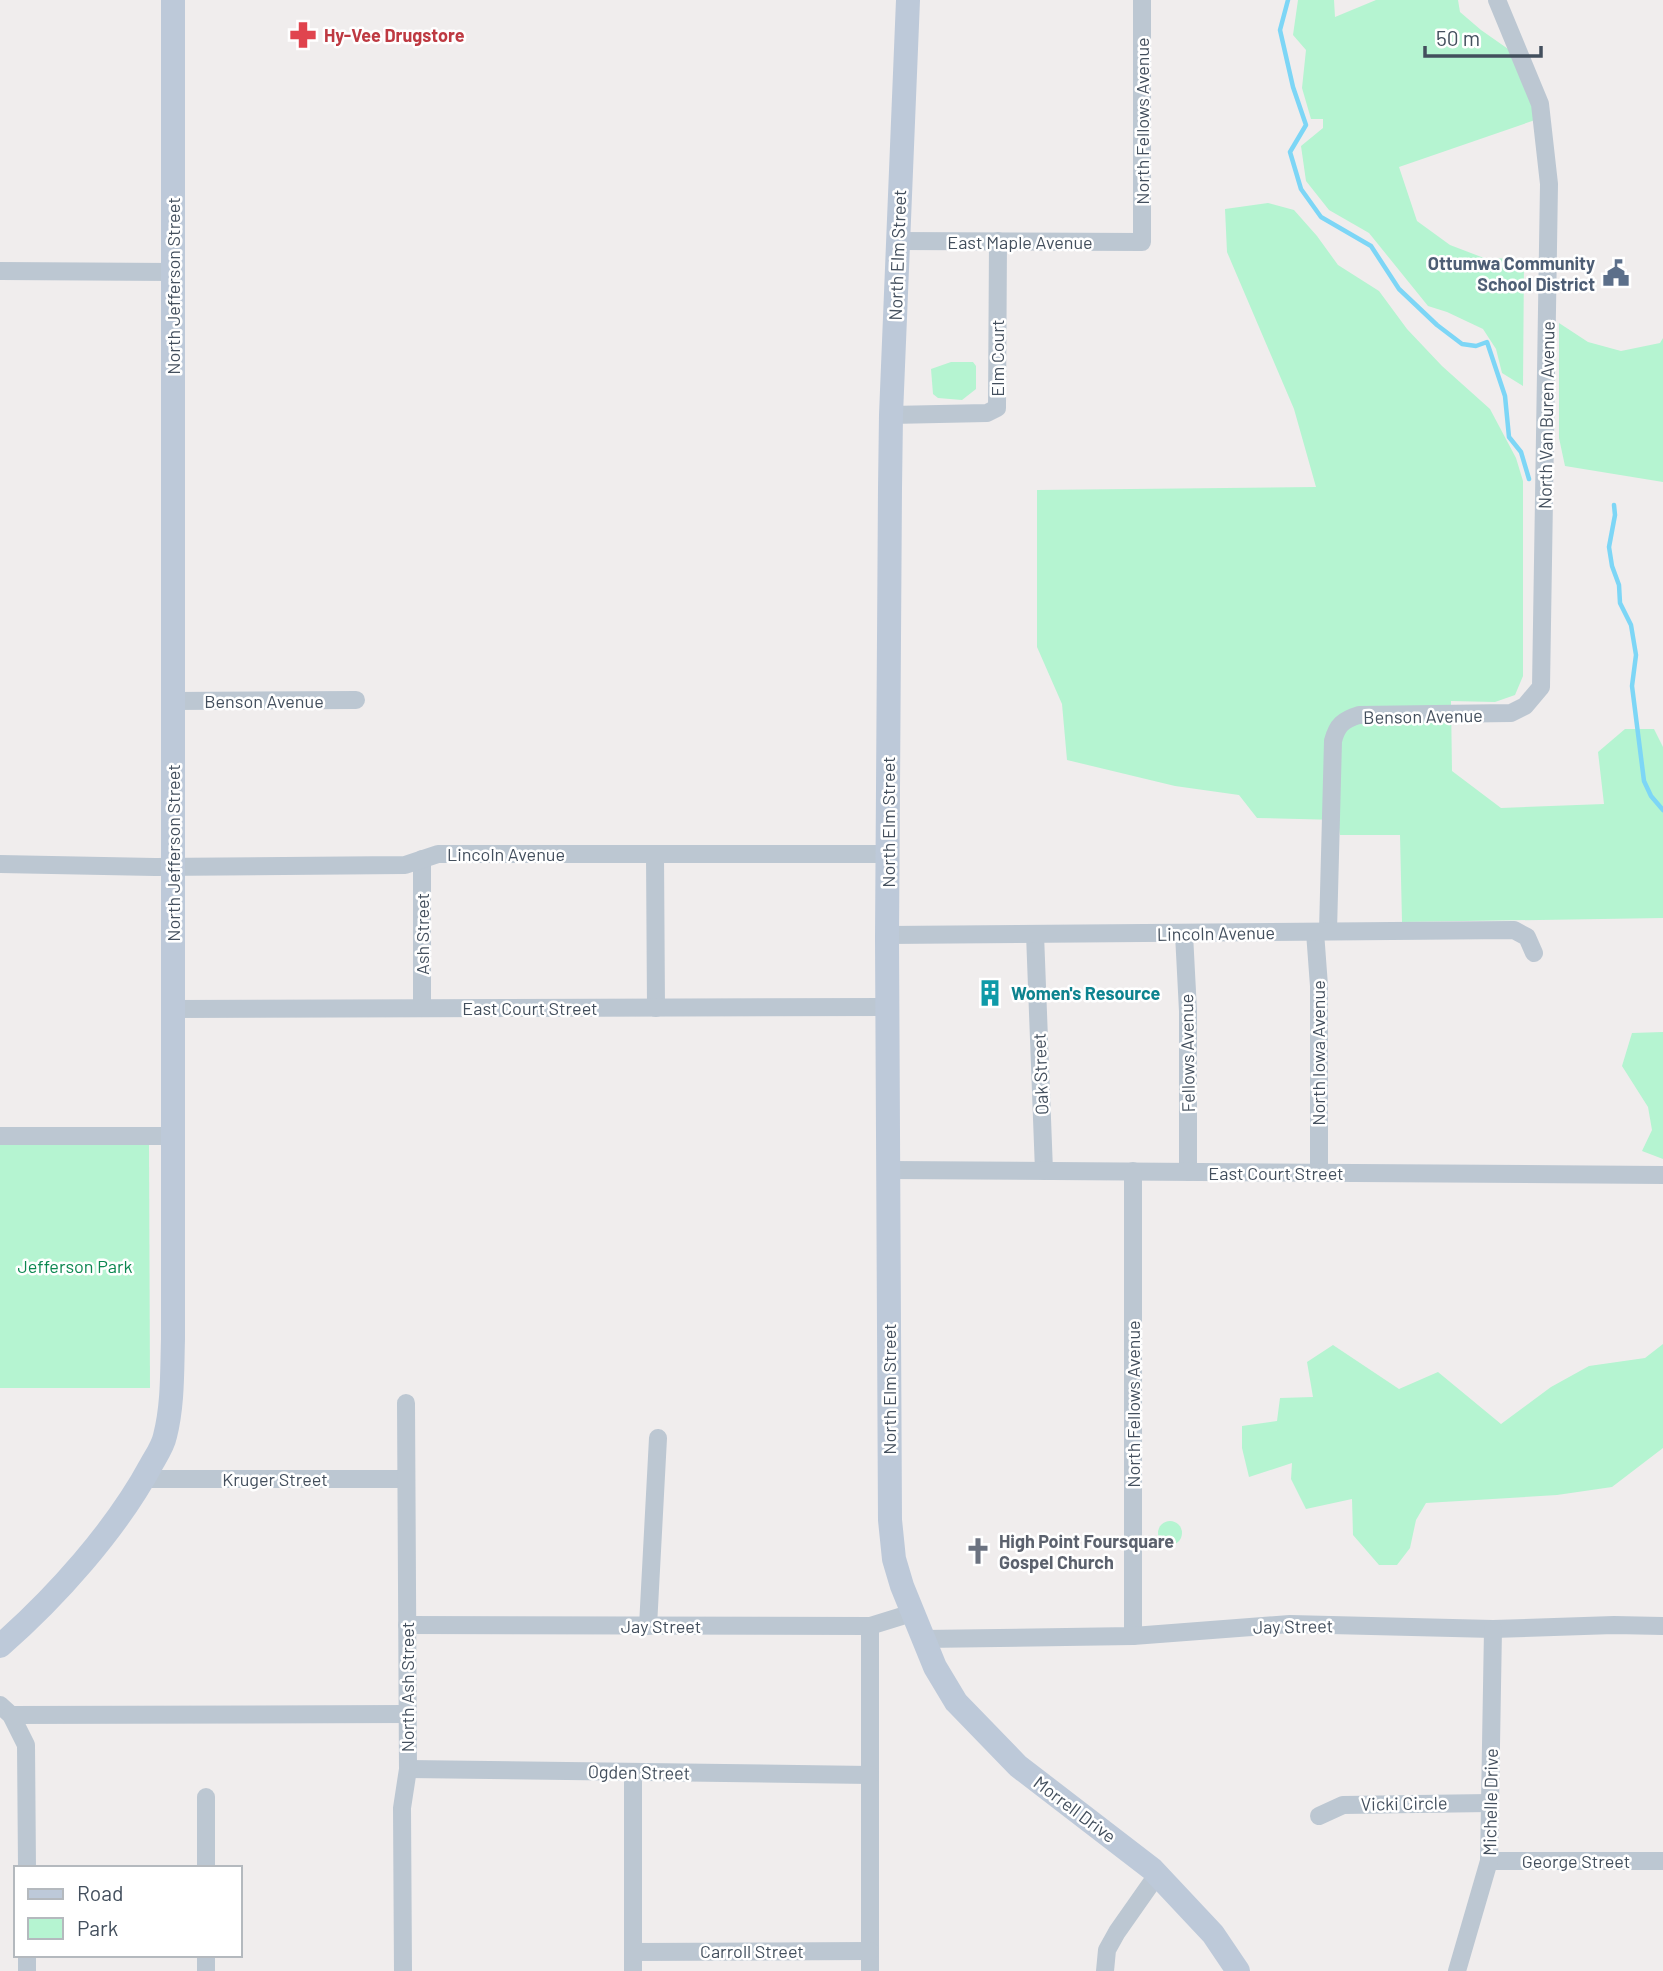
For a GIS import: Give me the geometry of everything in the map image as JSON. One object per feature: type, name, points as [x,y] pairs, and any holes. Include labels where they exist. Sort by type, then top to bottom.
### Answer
[{"type":"main road","name":"North Jefferson Street","points":[[0,1646],[30,1619],[118,1518],[144,1479],[165,1438],[171,1401],[173,0]]},
{"type":"main road","name":"North Elm Street","points":[[908,0],[891,415],[887,854],[890,1520],[894,1559],[923,1639]]},
{"type":"main road","name":"Morrell Drive","points":[[923,1639],[935,1667],[956,1702],[998,1747],[1018,1766],[1125,1847],[1157,1875],[1213,1934],[1238,1971]]},
{"type":"street","name":"North Fellows Avenue","points":[[1142,0],[1142,242]]},
{"type":"street","name":"North Van Buren Avenue","points":[[1497,0],[1540,104],[1549,184],[1541,687],[1525,706]]},
{"type":"street","name":"East Maple Avenue","points":[[897,241],[1142,242]]},
{"type":"street","name":"Elm Court","points":[[891,415],[987,413],[997,408],[998,242]]},
{"type":"street","points":[[0,271],[173,272]]},
{"type":"street","name":"Benson Avenue","points":[[173,701],[356,700]]},
{"type":"street","name":"Benson Avenue","points":[[1333,741],[1336,728],[1345,719],[1359,715],[1496,715],[1511,713],[1525,706]]},
{"type":"street","name":"North Iowa Avenue","points":[[1319,1173],[1319,986],[1333,741]]},
{"type":"street","name":"Lincoln Avenue","points":[[0,864],[405,865],[438,854],[887,854]]},
{"type":"street","points":[[655,855],[656,1008]]},
{"type":"street","name":"Ash Street","points":[[422,859],[422,1009]]},
{"type":"street","name":"Lincoln Avenue","points":[[887,935],[1514,930],[1527,937],[1534,953]]},
{"type":"street","name":"Oak Street","points":[[1035,934],[1044,1171]]},
{"type":"street","name":"Fellows Avenue","points":[[1184,934],[1188,1011],[1188,1172]]},
{"type":"street","name":"East Court Street","points":[[173,1009],[887,1007]]},
{"type":"street","points":[[0,1136],[173,1136]]},
{"type":"street","name":"East Court Street","points":[[888,1170],[1663,1175]]},
{"type":"street","name":"North Fellows Avenue","points":[[1133,1171],[1133,1636]]},
{"type":"street","name":"North Ash Street","points":[[402,1971],[402,1808],[408,1769],[406,1403]]},
{"type":"street","points":[[648,1626],[658,1438]]},
{"type":"street","name":"Kruger Street","points":[[144,1479],[406,1479]]},
{"type":"street","name":"Jay Street","points":[[407,1625],[870,1626],[912,1613]]},
{"type":"street","name":"Jay Street","points":[[923,1639],[1133,1636],[1290,1624],[1493,1629],[1663,1626]]},
{"type":"street","points":[[870,1626],[870,1971]]},
{"type":"street","name":"Michelle Drive","points":[[1457,1971],[1489,1861],[1493,1629]]},
{"type":"street","points":[[5,1710],[407,1714]]},
{"type":"street","points":[[5,1710],[26,1745],[27,1866]]},
{"type":"street","name":"Ogden Street","points":[[408,1769],[870,1775]]},
{"type":"street","points":[[633,1772],[633,1971]]},
{"type":"street","points":[[206,1797],[206,1866]]},
{"type":"street","name":"Vicki Circle","points":[[1320,1816],[1343,1805],[1490,1803]]},
{"type":"street","name":"George Street","points":[[1489,1861],[1663,1861]]},
{"type":"street","points":[[1105,1971],[1107,1950],[1157,1875]]},
{"type":"street","name":"Carroll Street","points":[[633,1952],[870,1951]]},
{"type":"green space","points":[[1298,0],[1334,0],[1335,17],[1376,0],[1458,0],[1460,12],[1521,58],[1541,118],[1399,167],[1417,221],[1450,245],[1484,258],[1524,259],[1523,386],[1502,373],[1496,349],[1483,329],[1428,306],[1369,233],[1329,210],[1306,181],[1301,146],[1323,128],[1323,119],[1311,119],[1302,88],[1306,50],[1293,35]]},
{"type":"green space","points":[[1268,203],[1294,210],[1338,265],[1379,291],[1407,329],[1442,366],[1490,409],[1516,458],[1523,481],[1523,676],[1515,695],[1495,702],[1451,701],[1452,771],[1501,808],[1604,804],[1598,752],[1625,729],[1654,729],[1663,747],[1663,918],[1402,922],[1400,835],[1340,835],[1338,820],[1257,818],[1239,795],[1175,786],[1067,760],[1062,704],[1037,647],[1037,490],[1316,487],[1294,409],[1227,252],[1225,209]]},
{"type":"green space","points":[[1559,323],[1588,342],[1621,351],[1660,343],[1663,338],[1663,482],[1565,466],[1559,438]]},
{"type":"green space","points":[[951,362],[973,362],[976,366],[976,389],[962,400],[938,398],[933,394],[931,369]]},
{"type":"green space","points":[[1663,1032],[1663,1159],[1642,1151],[1652,1130],[1648,1107],[1622,1066],[1632,1033]]},
{"type":"green space","name":"Jefferson Park","points":[[149,1144],[150,1388],[0,1388],[0,1145]]},
{"type":"green space","points":[[1663,1344],[1663,1448],[1612,1487],[1557,1495],[1426,1503],[1416,1520],[1410,1548],[1397,1565],[1379,1565],[1353,1535],[1352,1499],[1306,1509],[1291,1479],[1292,1463],[1249,1477],[1242,1448],[1242,1426],[1277,1421],[1280,1398],[1313,1397],[1307,1362],[1333,1345],[1399,1389],[1438,1372],[1501,1424],[1551,1387],[1589,1366],[1645,1358]]},
{"type":"green space","points":[[1170,1521],[1178,1525],[1182,1533],[1178,1541],[1170,1545],[1162,1541],[1158,1533],[1162,1525]]},
{"type":"waterway","points":[[1288,0],[1280,30],[1293,87],[1306,125],[1290,152],[1301,189],[1321,217],[1371,246],[1399,289],[1437,325],[1462,344],[1476,346],[1487,342],[1505,396],[1509,437],[1521,452],[1529,479]]},
{"type":"waterway","points":[[1614,505],[1615,515],[1609,547],[1619,585],[1620,603],[1631,625],[1636,655],[1632,686],[1644,781],[1651,796],[1663,810]]},
{"type":"place","name":"Hy-Vee Drugstore","points":[[303,35]]},
{"type":"place","name":"Ottumwa Community School District","points":[[1616,273]]},
{"type":"place","name":"Women's Resource","points":[[990,993]]},
{"type":"place","name":"High Point Foursquare Gospel Church","points":[[978,1551]]}]
